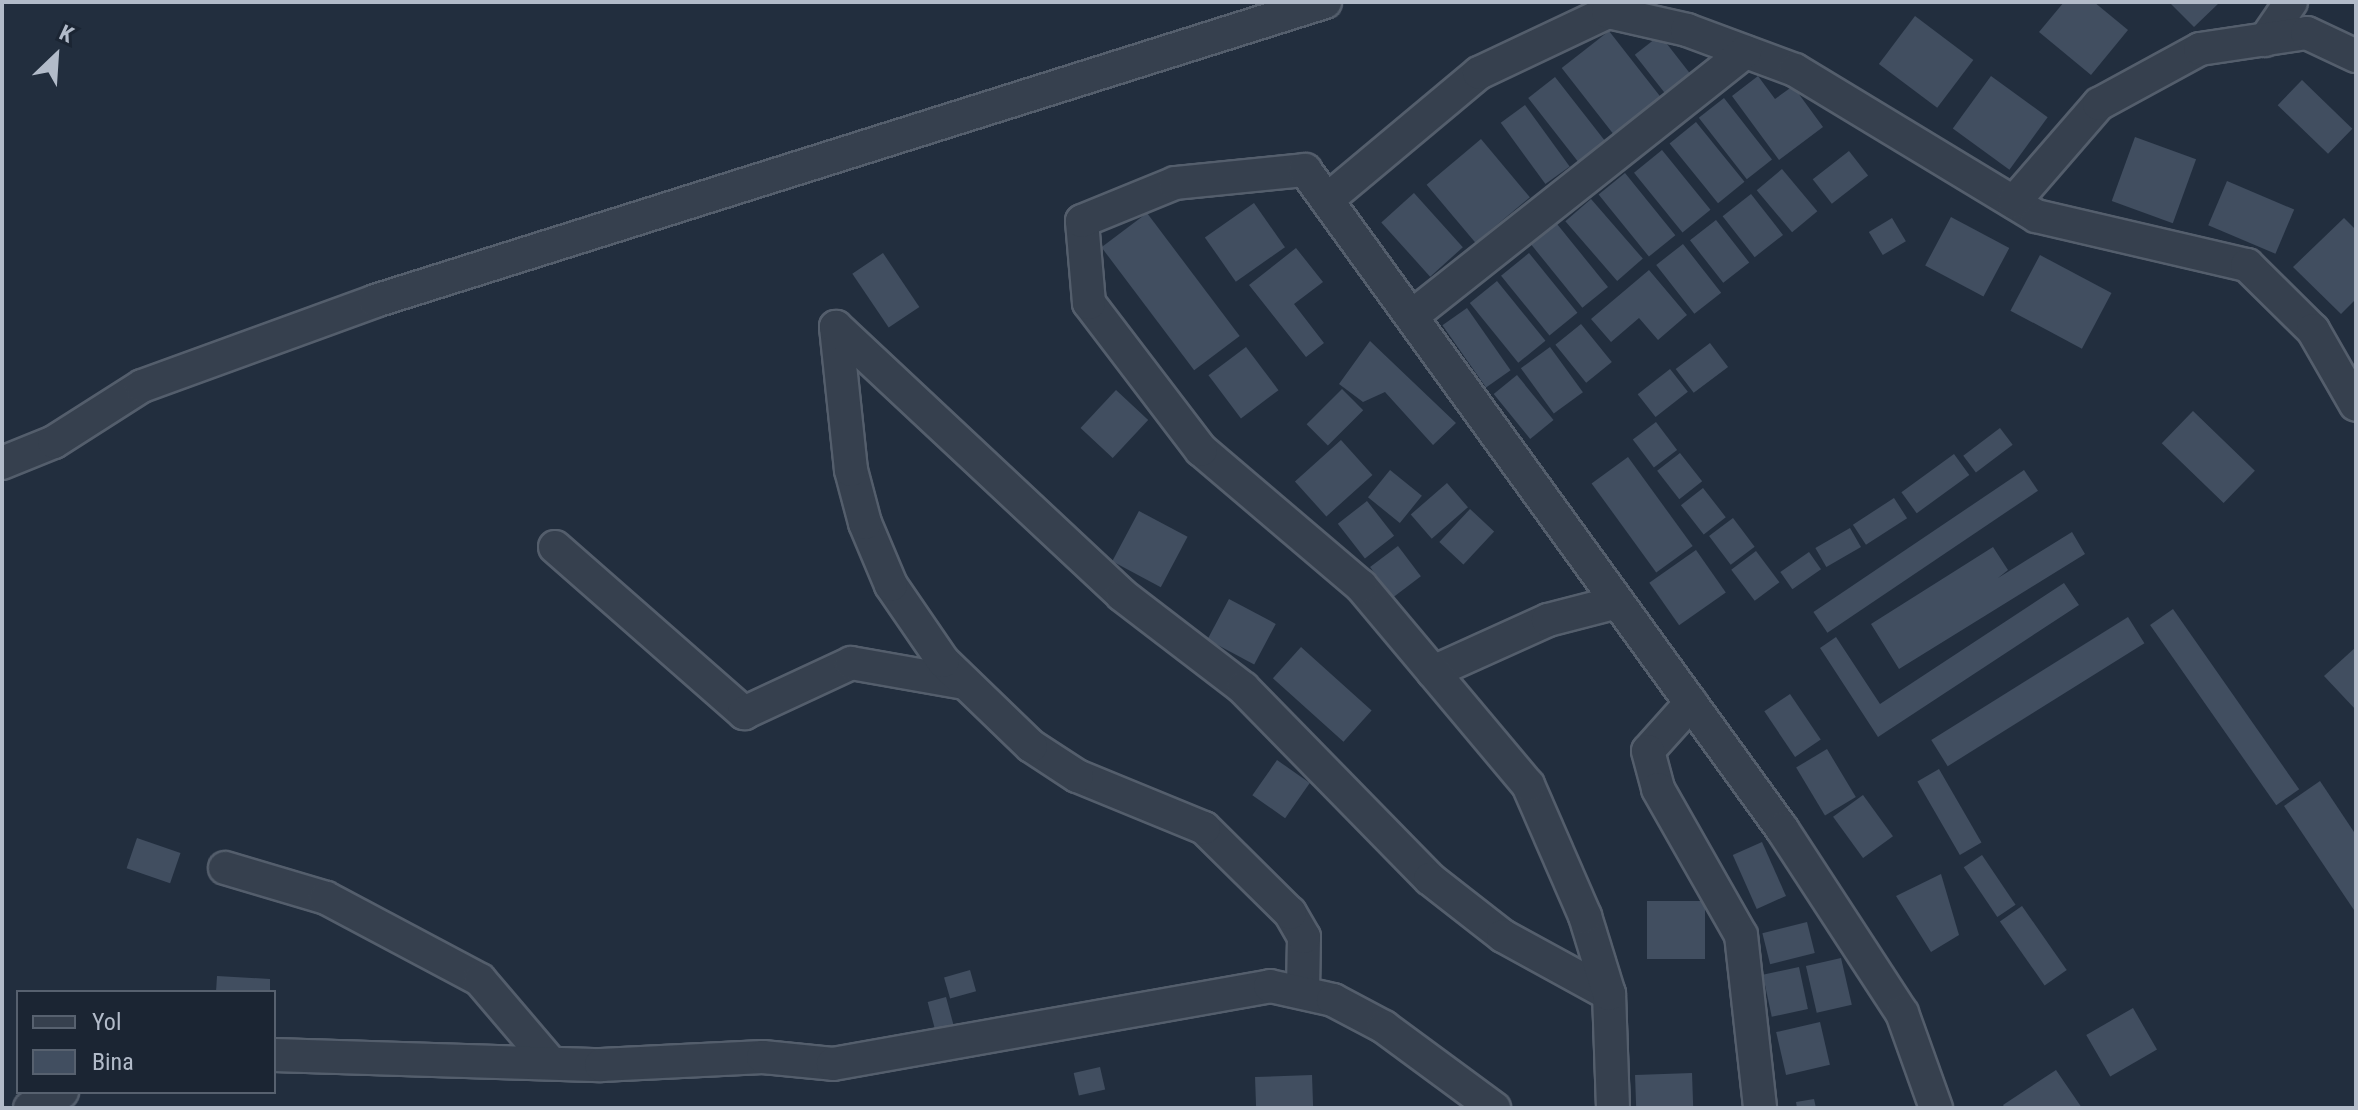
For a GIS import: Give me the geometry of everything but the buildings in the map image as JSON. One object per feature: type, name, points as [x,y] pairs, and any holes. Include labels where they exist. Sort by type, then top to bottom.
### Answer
[{"type":"street","points":[[2,463],[54,442],[142,386],[375,301],[1325,2]]},
{"type":"street","points":[[2265,40],[2291,2]]},
{"type":"street","points":[[1327,200],[1479,73],[1608,12],[1795,70],[2036,216],[2247,265],[2313,330],[2356,405]]},
{"type":"street","points":[[2014,202],[2099,104],[2200,49],[2307,33],[2356,56]]},
{"type":"street","points":[[1412,316],[1745,52]]},
{"type":"street","points":[[1613,1108],[1609,994],[1585,916],[1528,785],[1361,586],[1201,450],[1089,303],[1082,221],[1175,183],[1305,170],[1691,703],[1902,1013],[1936,1108]]},
{"type":"street","points":[[1303,990],[1304,937],[1290,913],[1204,828],[1077,776],[1031,746],[964,683],[891,585],[865,523],[851,470],[836,327],[1122,595],[1243,688],[1430,879],[1503,936],[1609,994]]},
{"type":"street","points":[[555,547],[744,713],[851,663],[964,683]]},
{"type":"street","points":[[1433,672],[1548,620],[1618,602]]},
{"type":"street","points":[[1691,703],[1648,751],[1658,789],[1741,935],[1760,1108]]},
{"type":"street","points":[[225,868],[326,898],[480,980],[549,1061]]},
{"type":"street","points":[[276,1055],[549,1061],[763,1057],[833,1064],[998,1039],[1178,1000],[1270,986],[1303,990],[1384,1027],[1494,1108]]},
{"type":"street","points":[[30,1108],[58,1094]]}]
